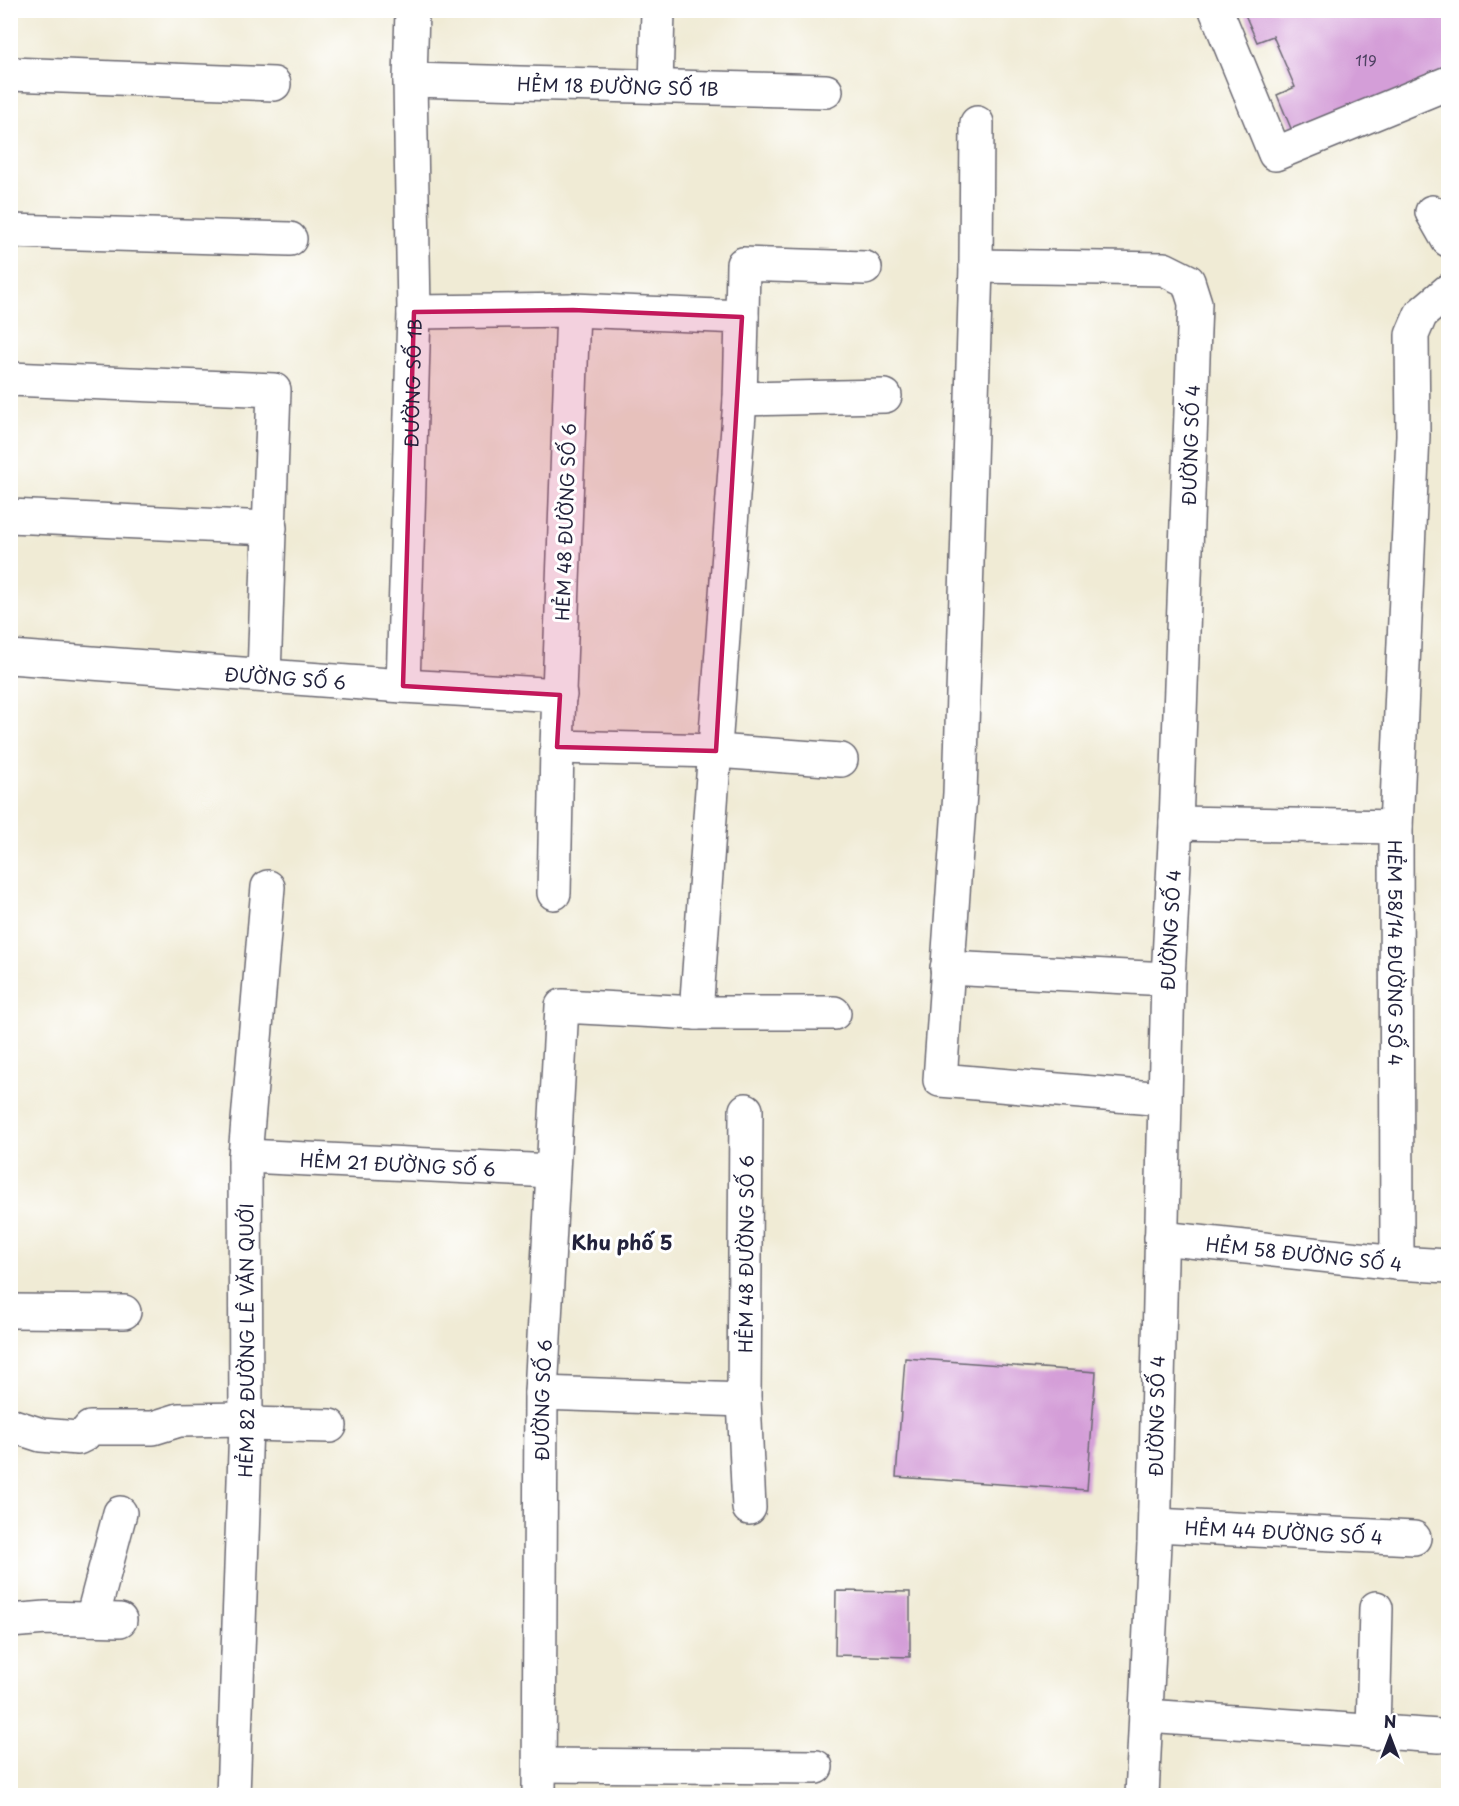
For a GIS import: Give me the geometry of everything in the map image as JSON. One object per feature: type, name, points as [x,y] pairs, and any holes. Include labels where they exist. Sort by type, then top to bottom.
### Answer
[{"type":"street","points":[[410,80],[412,10]]},
{"type":"street","points":[[656,87],[658,10]]},
{"type":"street","points":[[1216,10],[1275,154],[1449,83]]},
{"type":"street","points":[[10,74],[274,84]]},
{"type":"street","name":"HẺM 18 ĐƯỜNG SỐ 1B","points":[[410,80],[826,91]]},
{"type":"street","name":"ĐƯỜNG SỐ 1B","points":[[403,686],[414,312],[410,80]]},
{"type":"street","points":[[977,123],[976,266],[960,793],[940,1080],[1164,1100]]},
{"type":"street","points":[[1432,212],[1449,240]]},
{"type":"street","points":[[10,231],[290,239]]},
{"type":"street","points":[[834,1013],[696,1013],[740,399],[743,264],[865,268]]},
{"type":"street","name":"ĐƯỜNG SỐ 4","points":[[976,266],[1164,269],[1188,280],[1195,303],[1164,1100],[1155,1525],[1142,1796]]},
{"type":"street","points":[[1396,827],[1413,435],[1412,335],[1421,314],[1449,291]]},
{"type":"street","points":[[414,312],[573,310],[742,317]]},
{"type":"street","name":"HẺM 48 ĐƯỜNG SỐ 6","points":[[554,893],[573,310]]},
{"type":"street","points":[[10,379],[274,390],[264,675]]},
{"type":"street","points":[[740,399],[885,396]]},
{"type":"street","points":[[10,516],[270,528]]},
{"type":"street","name":"ĐƯỜNG SỐ 6","points":[[10,657],[403,686],[560,695]]},
{"type":"street","points":[[557,747],[716,752],[841,760]]},
{"type":"street","name":"HẺM 58/14 ĐƯỜNG SỐ 4","points":[[1176,823],[1396,827],[1397,1263]]},
{"type":"street","name":"HẺM 82 ĐƯỜNG LÊ VĂN QUỚI","points":[[233,1796],[246,1422],[245,1156],[268,887]]},
{"type":"street","points":[[947,968],[1168,979]]},
{"type":"street","name":"ĐƯỜNG SỐ 6","points":[[539,1780],[541,1393],[551,1171],[562,1006],[696,1013]]},
{"type":"street","name":"HẺM 48 ĐƯỜNG SỐ 6","points":[[746,1110],[744,1400],[749,1508]]},
{"type":"street","name":"HẺM 21 ĐƯỜNG SỐ 6","points":[[245,1156],[551,1171]]},
{"type":"street","name":"HẺM 58 ĐƯỜNG SỐ 4","points":[[1161,1238],[1397,1263],[1449,1266]]},
{"type":"street","points":[[10,1311],[124,1312]]},
{"type":"street","points":[[541,1393],[744,1400]]},
{"type":"street","points":[[10,1425],[41,1435],[78,1438],[90,1428],[153,1428],[179,1420],[330,1426]]},
{"type":"street","points":[[10,1621],[46,1618],[106,1619],[120,1513]]},
{"type":"street","name":"HẺM 44 ĐƯỜNG SỐ 4","points":[[1155,1525],[1414,1539]]},
{"type":"street","points":[[1373,1733],[1376,1608]]},
{"type":"street","points":[[1146,1716],[1439,1737]]},
{"type":"street","points":[[539,1780],[816,1767]]},
{"type":"highlighted area","points":[[573,310],[742,317],[716,751],[557,747],[560,695],[403,686],[414,312]]},
{"type":"building","points":[[1243,10],[1448,10],[1448,77],[1295,138],[1277,95],[1295,87],[1273,36],[1257,42]]},
{"type":"building","points":[[905,1358],[1096,1372],[1087,1490],[896,1477]]},
{"type":"building","points":[[836,1591],[910,1592],[910,1657],[835,1655]]},
{"type":"district","name":"Khu phố 5","points":[[622,1242]]}]
